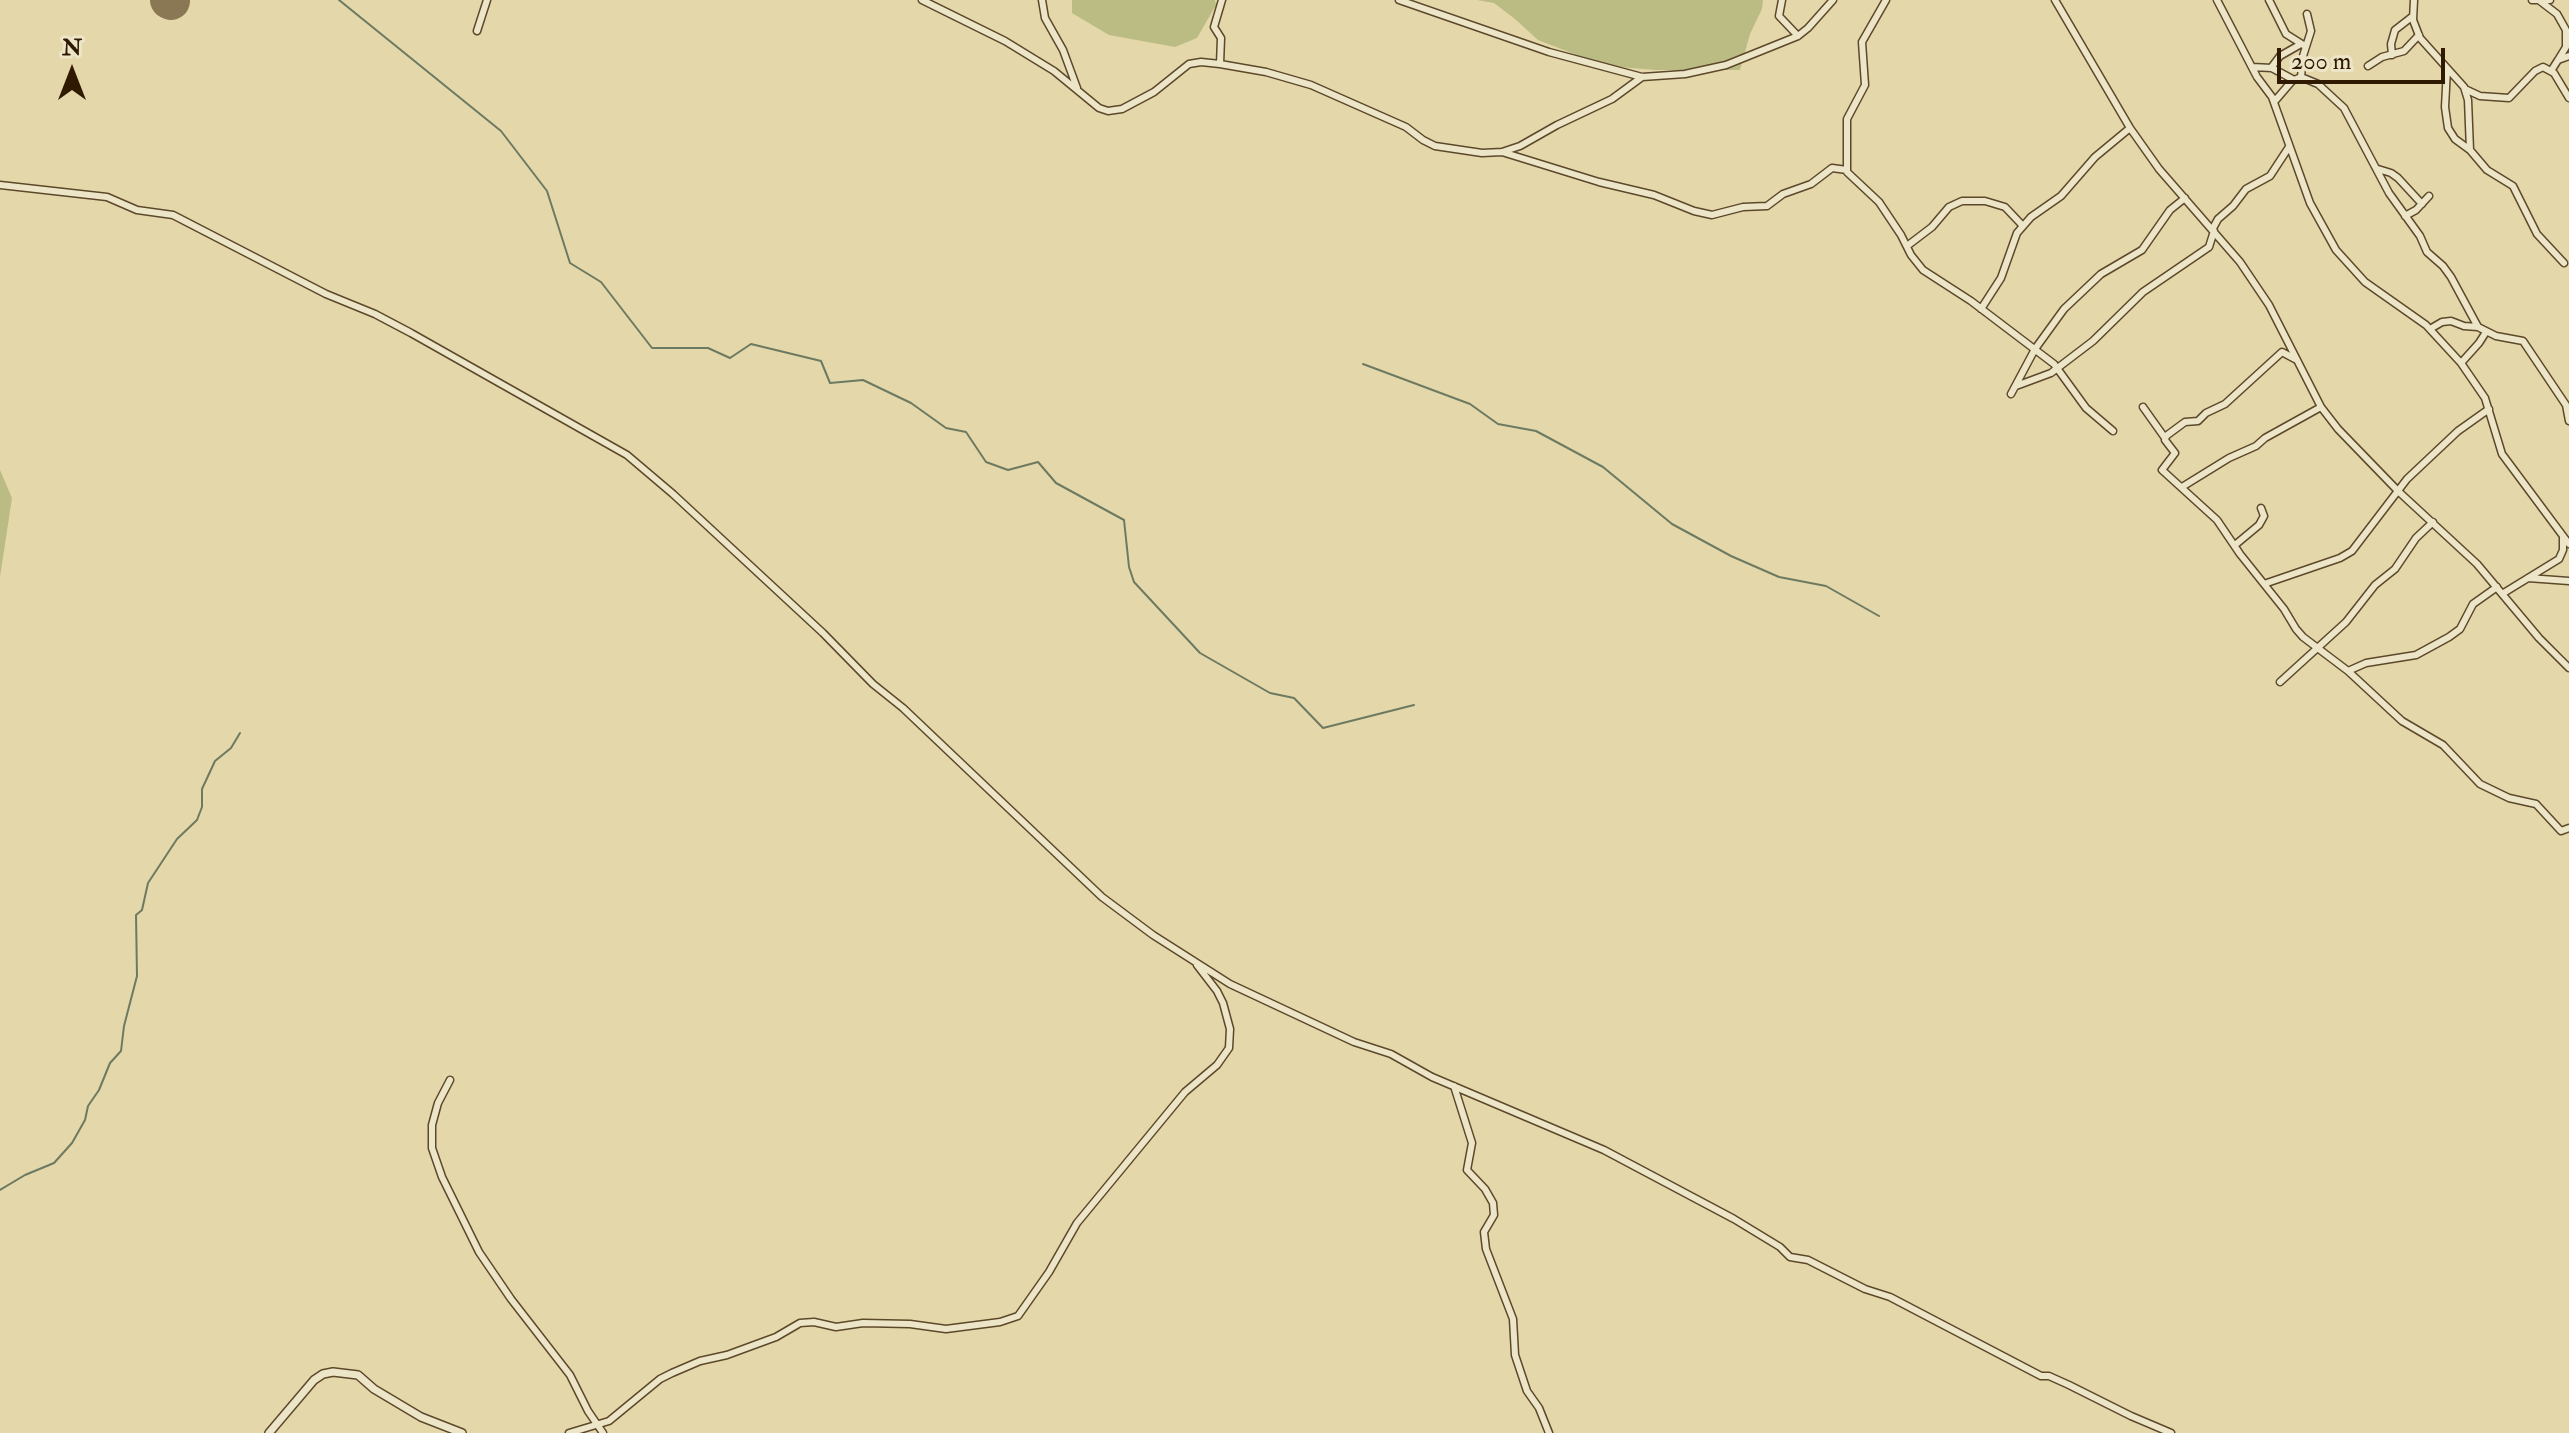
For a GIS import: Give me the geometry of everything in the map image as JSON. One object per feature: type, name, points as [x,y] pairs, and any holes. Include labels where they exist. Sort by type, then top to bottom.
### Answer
[{"type":"street","points":[[477,31],[487,0]]},
{"type":"street","points":[[922,0],[1005,41],[1054,71],[1099,108],[1108,111],[1122,109],[1154,92],[1189,64],[1220,64],[1266,72],[1311,85],[1406,127],[1435,146],[1482,153],[1502,152],[1520,146],[1612,99],[1642,77]]},
{"type":"street","points":[[1042,0],[1045,18],[1063,50],[1078,91]]},
{"type":"street","points":[[1220,64],[1221,38],[1214,27],[1222,0]]},
{"type":"street","points":[[1399,0],[1549,52],[1642,77],[1706,71],[1798,36],[1833,0]]},
{"type":"street","points":[[1782,0],[1779,16],[1798,36]]},
{"type":"street","points":[[1886,0],[1862,42],[1865,85],[1847,119],[1847,170],[1851,178],[1879,202],[1918,265],[2058,368],[2086,408],[2113,431]]},
{"type":"street","points":[[2055,0],[2130,128],[2159,169],[2240,262],[2269,305],[2321,407],[2348,441],[2477,564],[2539,638],[2569,668]]},
{"type":"street","points":[[2061,9],[2067,0]]},
{"type":"street","points":[[2217,0],[2274,102],[2310,203],[2336,250],[2365,282],[2430,329],[2461,363],[2482,392],[2501,451],[2569,544]]},
{"type":"street","points":[[2414,0],[2413,16],[2419,35],[2465,89],[2470,150]]},
{"type":"street","points":[[2536,1],[2550,0]]},
{"type":"street","points":[[2272,1],[2286,34],[2303,45]]},
{"type":"street","points":[[2536,1],[2557,14],[2566,30],[2564,53],[2551,71]]},
{"type":"street","points":[[2274,102],[2298,78],[2303,45],[2311,31],[2307,14]]},
{"type":"street","points":[[2392,55],[2395,30],[2413,16]]},
{"type":"street","points":[[2368,66],[2409,48],[2419,35]]},
{"type":"street","points":[[2271,68],[2280,56],[2303,45]]},
{"type":"street","points":[[2558,60],[2569,56]]},
{"type":"street","points":[[2252,67],[2271,68],[2318,84],[2344,108],[2389,193],[2420,236],[2427,252],[2451,277],[2478,327]]},
{"type":"street","points":[[2465,89],[2480,96],[2506,99],[2543,67],[2551,71],[2569,98]]},
{"type":"street","points":[[2447,69],[2445,107],[2448,128],[2487,170],[2513,186],[2537,234],[2564,263]]},
{"type":"street","points":[[1981,309],[1995,290],[2014,238],[2023,226],[2061,196],[2095,157],[2130,128]]},
{"type":"street","points":[[2016,386],[2058,368],[2101,333],[2143,292],[2206,249],[2218,219],[2246,189],[2270,176],[2289,147]]},
{"type":"street","points":[[1502,152],[1599,182],[1654,195],[1712,215],[1743,207],[1767,206],[1786,192],[1811,184],[1832,168],[1847,170]]},
{"type":"street","points":[[2378,169],[2394,175],[2422,204]]},
{"type":"street","points":[[0,185],[107,197],[137,210],[173,215],[326,294],[399,326],[627,455],[823,633],[873,684],[903,708],[1092,887],[1128,917],[1194,962],[1252,996],[1354,1042],[1391,1054],[1413,1068],[1615,1156],[1742,1223],[1790,1257],[1805,1258],[1865,1289],[1890,1297],[2041,1376],[2060,1381],[2171,1433]]},
{"type":"street","points":[[2405,216],[2416,210],[2429,196]]},
{"type":"street","points":[[2011,394],[2035,349],[2073,300],[2101,274],[2142,250],[2163,219],[2185,198]]},
{"type":"street","points":[[1907,246],[1932,227],[1949,207],[1962,201],[1985,201],[2005,207],[2023,226]]},
{"type":"street","points":[[2430,329],[2448,321],[2478,327],[2526,344],[2567,406],[2569,421]]},
{"type":"street","points":[[2461,363],[2486,332]]},
{"type":"street","points":[[2165,438],[2185,422],[2198,421],[2206,413],[2223,406],[2274,356],[2282,352],[2299,361]]},
{"type":"street","points":[[2143,407],[2175,453],[2162,470],[2217,520],[2296,629],[2402,721],[2443,745],[2480,784],[2509,798],[2536,804],[2558,829],[2565,831],[2569,828]]},
{"type":"street","points":[[2182,487],[2321,407]]},
{"type":"street","points":[[2264,584],[2344,556],[2360,543],[2398,491],[2458,431],[2489,409]]},
{"type":"street","points":[[2235,545],[2262,521],[2261,508]]},
{"type":"street","points":[[2280,682],[2346,622],[2375,585],[2395,569],[2416,538],[2433,522]]},
{"type":"street","points":[[2502,594],[2559,559],[2563,536]]},
{"type":"street","points":[[2528,578],[2569,581]]},
{"type":"street","points":[[2348,671],[2365,663],[2416,655],[2449,637],[2460,629],[2473,604],[2497,587]]},
{"type":"street","points":[[569,1433],[613,1419],[672,1373],[776,1337],[800,1323],[814,1322],[836,1327],[863,1323],[910,1324],[946,1329],[1000,1322],[1018,1316],[1049,1272],[1077,1223],[1185,1092],[1217,1065],[1229,1048],[1230,1029],[1223,1003],[1194,962]]},
{"type":"street","points":[[450,1080],[438,1103],[432,1125],[432,1148],[441,1174],[479,1252],[570,1375],[603,1433]]},
{"type":"street","points":[[1453,1086],[1472,1143],[1467,1170],[1493,1203],[1494,1215],[1484,1232],[1486,1249],[1513,1319],[1515,1355],[1525,1386],[1539,1408],[1549,1433]]},
{"type":"street","points":[[269,1433],[314,1380],[333,1372],[356,1375],[421,1417],[462,1433]]},
{"type":"green space","points":[[1072,0],[1215,0],[1216,5],[1197,38],[1175,47],[1109,35],[1072,13]]},
{"type":"green space","points":[[1477,0],[1763,0],[1740,70],[1655,70],[1619,67],[1587,59],[1538,40],[1494,3]]},
{"type":"green space","points":[[0,470],[12,498],[0,577]]},
{"type":"waterway","points":[[339,0],[501,131],[547,191],[570,263],[601,282],[652,348],[708,348],[730,358],[751,344],[821,361],[830,383],[863,380],[911,403],[946,428],[966,432],[986,462],[1008,470],[1038,462],[1056,483],[1124,520],[1129,567],[1134,582],[1200,653],[1270,693],[1294,698],[1323,728],[1414,705]]},
{"type":"waterway","points":[[1363,364],[1470,404],[1498,424],[1536,431],[1603,467],[1672,524],[1731,556],[1779,577],[1826,586],[1879,616]]},
{"type":"waterway","points":[[0,1190],[54,1163],[72,1143],[85,1120],[88,1106],[99,1090],[110,1063],[121,1051],[137,976],[136,915],[142,910],[148,883],[177,839],[197,820],[202,807],[202,789],[215,761],[231,748],[240,733]]}]
